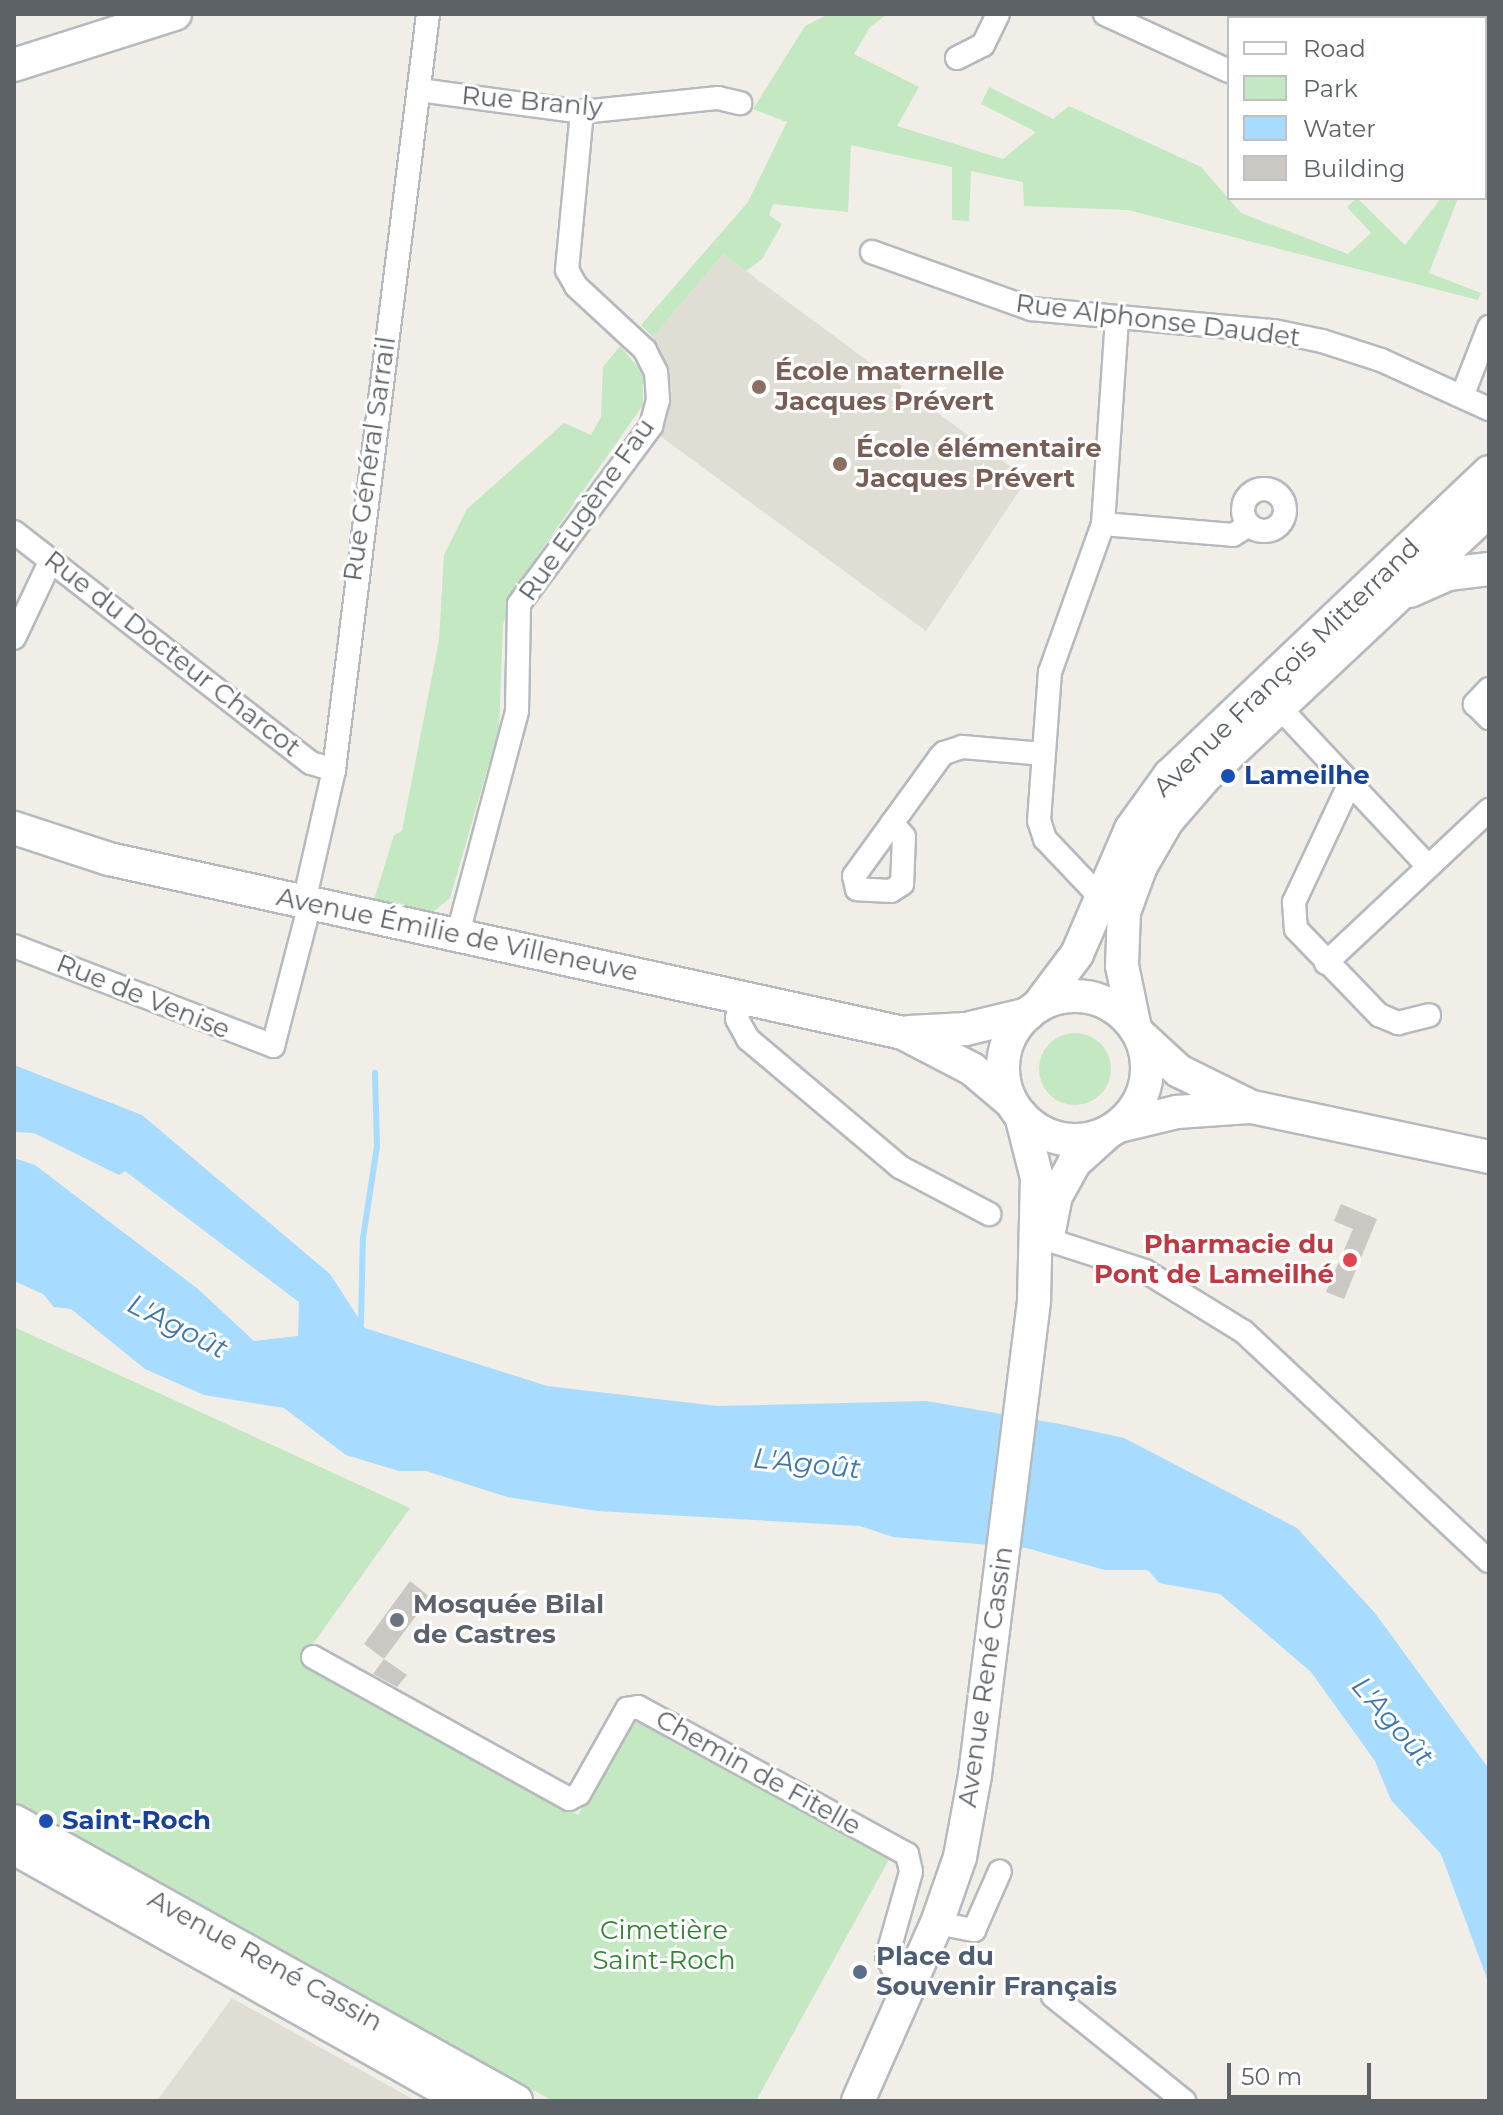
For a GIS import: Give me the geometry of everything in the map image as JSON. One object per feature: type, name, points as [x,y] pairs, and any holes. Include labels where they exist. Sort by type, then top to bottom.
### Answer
[{"type":"main road","points":[[14,65],[82,28],[175,14]]},
{"type":"main road","name":"Avenue François Mitterrand","points":[[1138,1032],[1121,944],[1134,880],[1188,795],[1391,604],[1469,523],[1489,472]]},
{"type":"main road","points":[[1391,604],[1432,580],[1480,569],[1469,523]]},
{"type":"main road","name":"Avenue François Mitterrand","points":[[1033,1010],[1077,954],[1131,829],[1170,775],[1469,523]]},
{"type":"main road","name":"Avenue Émilie de Villeneuve","points":[[14,828],[85,853],[903,1033],[972,1069],[1016,1108]]},
{"type":"main road","points":[[1252,1107],[1177,1112],[1112,1130],[1051,1137],[1016,1108],[1004,1055],[1033,1010],[1058,998],[1091,998],[1121,1012],[1179,1071],[1252,1107],[1489,1157]]},
{"type":"main road","name":"Avenue Émilie de Villeneuve","points":[[903,1033],[966,1029],[1033,1010]]},
{"type":"main road","points":[[1112,1130],[1145,1084],[1138,1032]]},
{"type":"main road","name":"Avenue René Cassin","points":[[884,2039],[937,1923],[960,1857],[994,1625],[1034,1300],[1037,1178],[1016,1108]]},
{"type":"main road","name":"Avenue René Cassin","points":[[1034,1300],[1063,1184],[1088,1145],[1112,1130]]},
{"type":"main road","name":"Avenue René Cassin","points":[[14,1829],[137,1904],[305,1997],[516,2101]]},
{"type":"main road","name":"Avenue René Cassin","points":[[305,1997],[465,2101]]},
{"type":"main road","points":[[840,2101],[884,2039]]},
{"type":"main road","points":[[858,2101],[884,2039]]},
{"type":"street","name":"Rue Général Sarrail","points":[[273,1046],[334,770],[428,14]]},
{"type":"street","points":[[957,58],[983,45],[998,14]]},
{"type":"street","points":[[1105,14],[1227,70]]},
{"type":"street","name":"Rue Branly","points":[[419,90],[582,112],[718,98],[740,103]]},
{"type":"street","name":"Rue Eugène Fau","points":[[457,937],[512,735],[519,680],[514,667],[516,616],[526,589],[651,426],[658,400],[656,372],[645,350],[576,286],[567,270],[582,112]]},
{"type":"street","name":"Rue Alphonse Daudet","points":[[872,252],[1005,302],[1117,318],[1274,331],[1381,360],[1463,394],[1489,409]]},
{"type":"street","points":[[1101,898],[1041,831],[1043,754],[1050,672],[1103,524],[1117,318]]},
{"type":"street","points":[[1463,394],[1489,327]]},
{"type":"street","points":[[1103,524],[1233,535],[1249,525]]},
{"type":"street","name":"Rue du Docteur Charcot","points":[[14,532],[311,763],[334,770]]},
{"type":"street","points":[[14,638],[51,560]]},
{"type":"street","points":[[1489,689],[1475,704],[1489,718]]},
{"type":"street","points":[[1280,708],[1428,866]]},
{"type":"street","points":[[892,823],[950,750],[1043,754]]},
{"type":"street","points":[[1350,783],[1292,912],[1300,936],[1388,1021],[1429,1015]]},
{"type":"street","points":[[1326,963],[1489,810]]},
{"type":"street","name":"Rue de Venise","points":[[14,946],[273,1046]]},
{"type":"street","points":[[741,998],[737,1019],[748,1039],[900,1167],[989,1214]]},
{"type":"street","points":[[1049,1240],[1145,1271],[1244,1332],[1489,1561]]},
{"type":"street","name":"Chemin de Fitelle","points":[[313,1657],[569,1799],[579,1794],[627,1709],[652,1714],[907,1854],[911,1872],[887,1957],[893,1968],[912,1978]]},
{"type":"street","points":[[937,1923],[974,1930],[1000,1871]]},
{"type":"street","points":[[1053,1996],[1155,2072],[1169,2097]]},
{"type":"shaded area","points":[[723,254],[1027,479],[926,631],[660,436],[672,390],[653,337]]},
{"type":"shaded area","points":[[232,1998],[416,2101],[157,2101]]},
{"type":"green space","points":[[829,14],[887,14],[870,27],[854,54],[919,87],[897,126],[1003,159],[1036,132],[981,104],[989,87],[1053,119],[1069,106],[1201,167],[1241,213],[1348,254],[1371,233],[1347,207],[1355,200],[1359,200],[1405,245],[1439,200],[1457,200],[1429,273],[1481,293],[1478,300],[1128,210],[1024,206],[1023,182],[971,171],[969,221],[952,220],[952,167],[851,145],[848,212],[773,204],[769,215],[782,224],[762,259],[746,271],[723,254],[653,337],[641,325],[748,202],[787,122],[753,109],[805,26]]},
{"type":"green space","points":[[620,346],[643,373],[643,405],[512,592],[503,625],[499,729],[450,898],[433,912],[374,900],[394,835],[402,831],[439,640],[444,555],[467,509],[564,423],[591,435],[601,417],[603,367]]},
{"type":"green space","points":[[1082,1033],[1101,1043],[1109,1055],[1109,1083],[1101,1095],[1089,1103],[1068,1105],[1049,1095],[1041,1083],[1039,1062],[1049,1043],[1061,1035]]},
{"type":"green space","name":"Cimetière Saint-Roch","points":[[14,1327],[410,1508],[300,1662],[578,1815],[634,1713],[892,1854],[756,2101],[553,2101],[14,1803]]},
{"type":"water","name":"L'Agoût","points":[[14,1065],[142,1115],[330,1274],[365,1328],[547,1386],[717,1406],[926,1401],[1060,1424],[1124,1438],[1297,1528],[1375,1613],[1489,1769],[1489,1984],[1441,1854],[1391,1800],[1375,1761],[1311,1672],[1220,1594],[1159,1583],[1148,1570],[1105,1570],[1026,1548],[893,1537],[860,1526],[597,1511],[507,1497],[426,1471],[399,1471],[346,1455],[284,1408],[204,1395],[145,1369],[71,1309],[54,1307],[43,1294],[14,1281],[14,1158],[35,1165],[198,1289],[254,1341],[298,1336],[299,1302],[125,1171],[119,1175],[34,1133],[14,1132]]},
{"type":"building","name":"Pharmacie du Pont de Lameilhé","points":[[1341,1204],[1377,1219],[1344,1299],[1326,1292],[1353,1229],[1334,1221]]},
{"type":"building","name":"Mosquée Bilal de Castres","points":[[410,1581],[430,1597],[384,1659],[364,1644]]},
{"type":"building","name":"Mosquée Bilal de Castres","points":[[384,1659],[407,1675],[397,1687],[373,1674]]},
{"type":"waterway","points":[[361,1323],[363,1238],[377,1146],[375,1073]]},
{"type":"place","name":"École maternelle Jacques Prévert","points":[[759,387]]},
{"type":"place","name":"École élémentaire Jacques Prévert","points":[[840,464]]},
{"type":"place","name":"Lameilhe","points":[[1228,776]]},
{"type":"place","name":"Pharmacie du Pont de Lameilhé","points":[[1350,1260]]},
{"type":"place","name":"Mosquée Bilal de Castres","points":[[397,1620]]},
{"type":"place","name":"Saint-Roch","points":[[46,1821]]},
{"type":"place","name":"Place du Souvenir Français","points":[[860,1972]]}]
